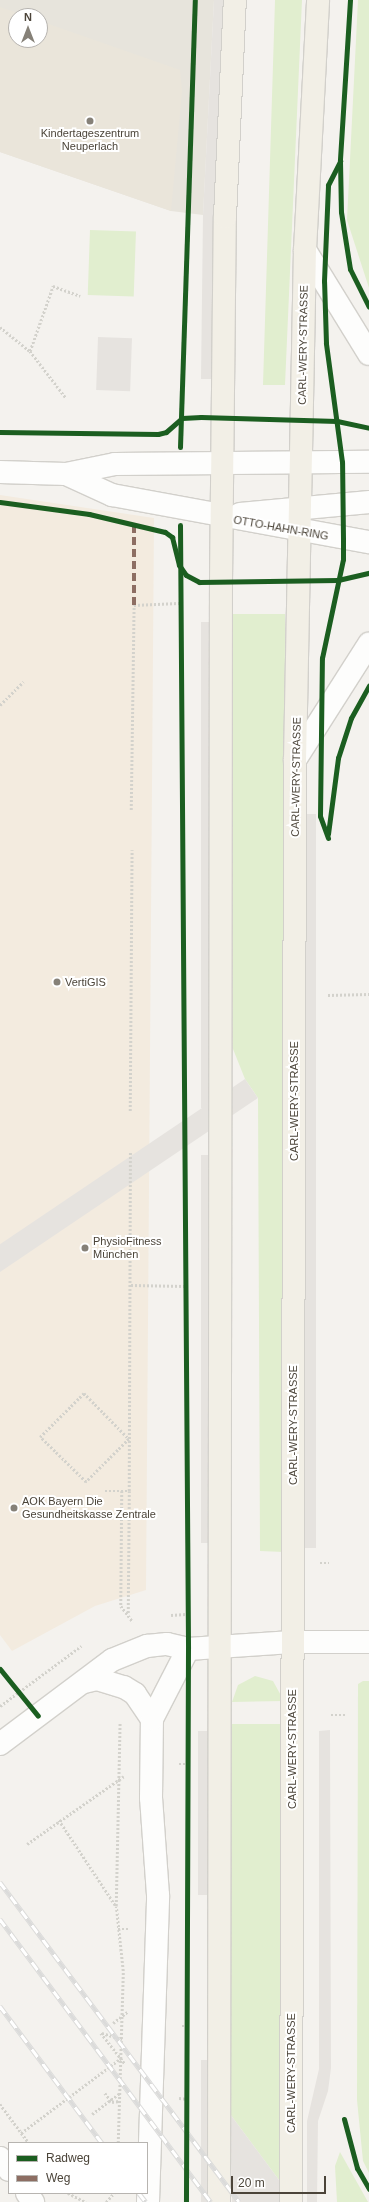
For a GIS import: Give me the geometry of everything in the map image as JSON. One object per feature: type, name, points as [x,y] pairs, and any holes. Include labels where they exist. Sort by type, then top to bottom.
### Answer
[{"type":"main road","points":[[219,2202],[221,517],[225,217],[234,0]]},
{"type":"main road","name":"CARL-WERY-STRASSE","points":[[291,2202],[295,760],[301,532],[305,250],[318,0]]},
{"type":"street","points":[[305,250],[369,354]]},
{"type":"street","points":[[0,472],[66,474],[115,464],[369,462]]},
{"type":"street","points":[[66,474],[112,495],[221,517]]},
{"type":"street","name":"OTTO-HAHN-RING","points":[[221,517],[301,506],[369,502]]},
{"type":"street","name":"OTTO-HAHN-RING","points":[[221,517],[301,532],[369,542]]},
{"type":"street","points":[[295,760],[369,644]]},
{"type":"street","points":[[0,1744],[112,1660],[147,1646],[167,1644],[188,1649],[292,1642],[369,1642]]},
{"type":"street","points":[[148,2202],[158,1895],[151,1798],[152,1719],[188,1649]]},
{"type":"street","points":[[84,1682],[97,1679],[124,1687],[135,1694],[152,1719]]},
{"type":"street","points":[[0,2158],[8,2169]]},
{"type":"street","points":[[28,2194],[34,2202]]},
{"type":"path","points":[[30,351],[53,286],[80,296]]},
{"type":"path","points":[[0,327],[30,351],[66,398]]},
{"type":"path","points":[[131,810],[134,605],[179,603]]},
{"type":"path","points":[[0,705],[23,682]]},
{"type":"path","points":[[130,1111],[132,850]]},
{"type":"path","points":[[328,995],[369,994]]},
{"type":"path","points":[[128,1613],[131,1285],[130,1150]]},
{"type":"path","points":[[131,1285],[185,1286]]},
{"type":"path","points":[[84,1393],[129,1439],[86,1482],[40,1436],[84,1393]]},
{"type":"path","points":[[105,1491],[129,1491]]},
{"type":"path","points":[[121,1606],[122,1491]]},
{"type":"path","points":[[320,1563],[329,1563]]},
{"type":"path","points":[[331,1715],[346,1715]]},
{"type":"path","points":[[117,1716],[118,1778],[116,1906],[123,1971],[118,2142]]},
{"type":"path","points":[[26,1844],[118,1778],[128,1774]]},
{"type":"path","points":[[59,1820],[116,1906]]},
{"type":"path","points":[[118,1929],[130,1929]]},
{"type":"path","points":[[101,2033],[122,2039]]},
{"type":"path","points":[[122,2039],[127,2035]]},
{"type":"path","points":[[21,2133],[120,2058]]},
{"type":"path","points":[[92,2114],[121,2092]]},
{"type":"path","points":[[0,2104],[28,2142]]},
{"type":"path","points":[[70,2194],[86,2202]]},
{"type":"path","points":[[106,2202],[113,2194]]},
{"type":"shaded area","name":"Kindertageszentrum Neuperlach","points":[[0,0],[214,0],[203,215],[171,211],[0,152]]},
{"type":"shaded area","points":[[214,0],[225,0],[212,379],[201,379],[203,215]]},
{"type":"shaded area","name":"Kindertageszentrum Neuperlach","points":[[0,7],[8,10],[8,48],[48,48],[48,24],[180,70],[182,90],[171,211],[0,152]]},
{"type":"shaded area","points":[[98,337],[132,338],[130,391],[96,390]]},
{"type":"shaded area","points":[[0,495],[154,518],[146,1590],[95,1606],[12,1651],[0,1635]]},
{"type":"shaded area","points":[[201,622],[211,622],[211,1108],[201,1108]]},
{"type":"shaded area","points":[[303,814],[316,814],[316,1548],[303,1548]]},
{"type":"shaded area","points":[[245,1079],[258,1098],[0,1272],[0,1244]]},
{"type":"shaded area","points":[[201,1155],[211,1155],[211,1543],[201,1543]]},
{"type":"shaded area","points":[[330,1730],[331,2068],[328,2091],[318,2121],[317,2202],[307,2202],[307,2121],[319,2069],[319,1731]]},
{"type":"shaded area","points":[[198,1731],[210,1731],[210,1895],[198,1895]]},
{"type":"shaded area","points":[[201,2060],[212,2060],[212,2202],[201,2202]]},
{"type":"shaded area","points":[[230,2114],[282,2184],[282,2202],[232,2202]]},
{"type":"green space","points":[[275,0],[302,0],[285,385],[263,385]]},
{"type":"green space","points":[[358,0],[369,0],[369,288],[347,220]]},
{"type":"green space","points":[[90,230],[136,232],[134,297],[88,295]]},
{"type":"green space","points":[[231,614],[285,614],[284,1552],[260,1551],[258,1098],[245,1079],[231,1044]]},
{"type":"green space","points":[[255,1676],[273,1681],[284,1701],[232,1702],[238,1685]]},
{"type":"green space","points":[[363,1681],[369,1681],[369,2173],[363,2161],[357,2100],[358,1684]]},
{"type":"green space","points":[[231,1724],[284,1724],[282,2184],[230,2114]]},
{"type":"green space","points":[[340,2152],[368,2202],[337,2202],[335,2166]]},
{"type":"railway","points":[[0,1882],[239,2202]]},
{"type":"railway","points":[[0,1919],[211,2202]]},
{"type":"railway","points":[[0,2006],[101,2142]]},
{"type":"railway","points":[[140,2194],[146,2202]]},
{"type":"marked path","points":[[134,525],[134,605]]},
{"type":"cycle path","points":[[180,447],[195,0]]},
{"type":"cycle path","points":[[350,0],[340,161],[341,212],[350,269],[369,307]]},
{"type":"cycle path","points":[[328,838],[320,816],[322,658],[343,559],[343,539],[342,462],[326,343],[324,281],[328,185],[340,161]]},
{"type":"cycle path","points":[[0,432],[158,434],[166,432],[182,418],[201,417],[337,421],[369,428]]},
{"type":"cycle path","points":[[0,502],[89,514],[165,532],[172,537],[179,565],[186,575],[199,582],[338,580],[369,573]]},
{"type":"cycle path","points":[[180,525],[188,1649],[186,2202]]},
{"type":"cycle path","points":[[328,834],[338,758],[351,718],[369,686]]},
{"type":"cycle path","points":[[0,1669],[38,1716]]},
{"type":"cycle path","points":[[344,2119],[357,2168],[369,2189]]},
{"type":"place","name":"Kindertageszentrum Neuperlach","points":[[90,121]]},
{"type":"place","name":"VertiGIS","points":[[57,982]]},
{"type":"place","name":"PhysioFitness München","points":[[85,1248]]},
{"type":"place","name":"AOK Bayern Die Gesundheitskasse Zentrale","points":[[14,1508]]}]
